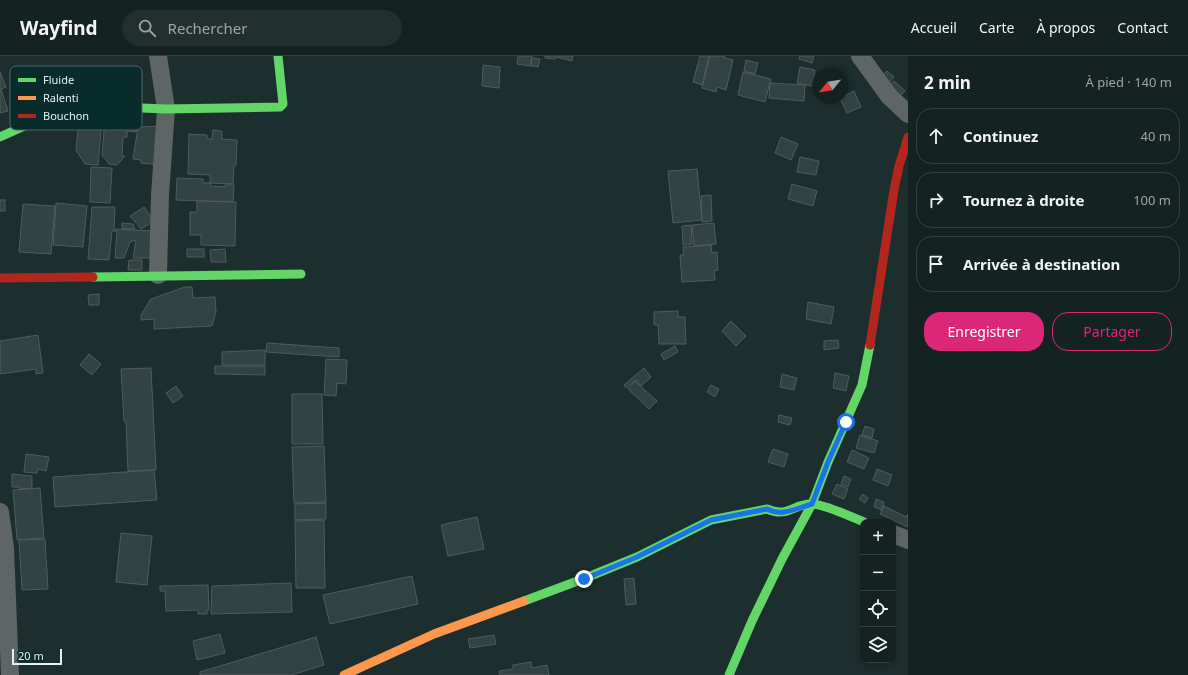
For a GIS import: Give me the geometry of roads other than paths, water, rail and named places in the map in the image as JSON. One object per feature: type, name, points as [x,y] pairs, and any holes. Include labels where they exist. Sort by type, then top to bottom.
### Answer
[{"type":"street","points":[[158,56],[166,109],[160,195],[158,275]]},
{"type":"street","points":[[142,108],[280,107],[283,104],[278,56]]},
{"type":"street","points":[[860,56],[889,96],[908,114]]},
{"type":"street","points":[[0,137],[16,130]]},
{"type":"street","points":[[729,675],[782,559],[812,504],[828,462],[862,385],[870,347],[895,184],[908,137]]},
{"type":"street","points":[[0,278],[301,274]]},
{"type":"street","points":[[344,675],[434,634],[584,579],[637,557],[711,520],[767,509],[772,512],[780,513],[812,504],[860,521]]},
{"type":"street","points":[[0,512],[5,548],[10,675]]},
{"type":"street","points":[[896,535],[908,540]]}]
